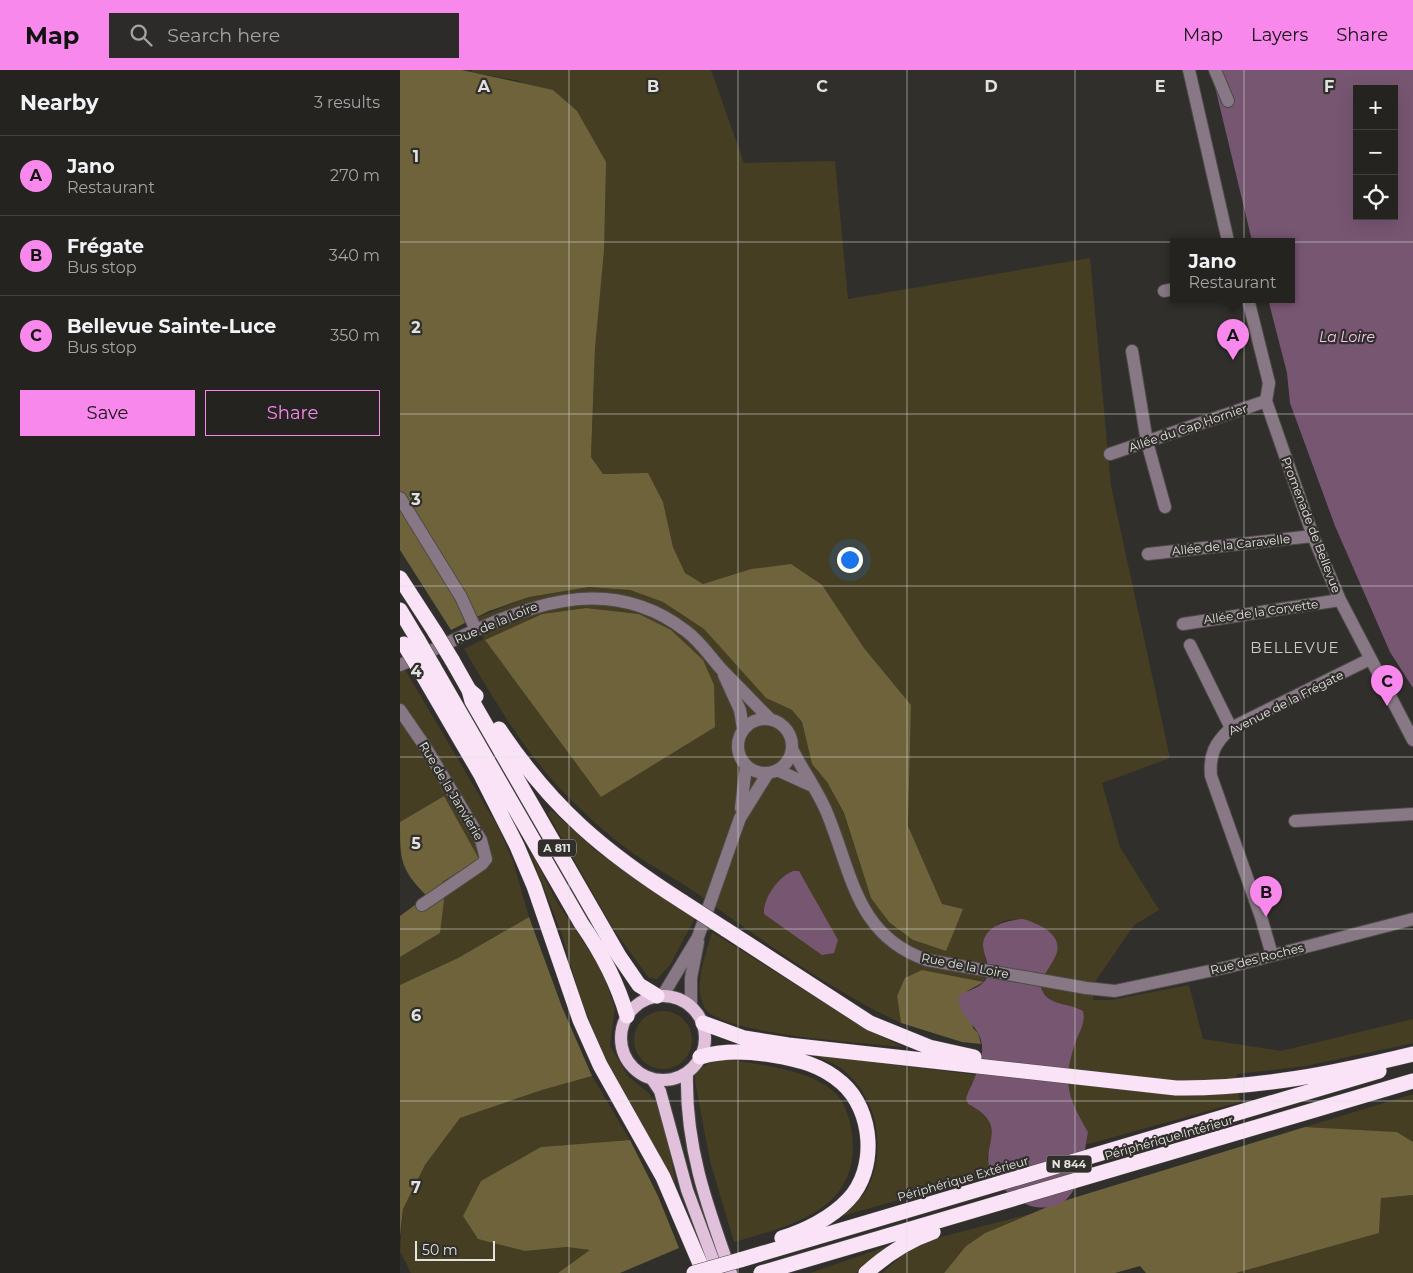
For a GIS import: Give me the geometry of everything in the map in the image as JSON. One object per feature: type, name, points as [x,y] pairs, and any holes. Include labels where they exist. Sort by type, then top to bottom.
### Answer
[{"type":"highway","name":"A 811","points":[[400,578],[452,660],[469,690],[472,701],[627,970],[639,984],[660,996]]},
{"type":"highway","points":[[400,610],[407,641],[427,669],[517,846],[534,886],[580,1020],[600,1065],[663,1177],[704,1273]]},
{"type":"highway","name":"A 811","points":[[427,669],[581,923],[601,952],[627,1016]]},
{"type":"highway","points":[[469,690],[477,698],[538,782],[565,812],[610,852],[724,929],[870,1023],[903,1038],[962,1060]]},
{"type":"highway","points":[[703,1023],[727,1033],[759,1041],[1028,1065],[1041,1073],[1176,1088],[1244,1086],[1314,1076],[1413,1054]]},
{"type":"highway","points":[[700,1057],[717,1052],[733,1051],[791,1058],[811,1064],[842,1083],[863,1114],[868,1136],[866,1158],[860,1181],[848,1200],[819,1222],[790,1236],[750,1248],[740,1260]]},
{"type":"highway","name":"Périphérique Extérieur","points":[[694,1273],[1413,1061]]},
{"type":"highway","name":"Périphérique Intérieur","points":[[766,1272],[1413,1081]]},
{"type":"highway","points":[[866,1273],[898,1248],[916,1238],[938,1230],[950,1218]]},
{"type":"main road","points":[[660,996],[678,998],[691,1006],[703,1023],[705,1040],[700,1057],[687,1073],[674,1079],[652,1079],[638,1072],[624,1054],[620,1039],[627,1016],[637,1005],[660,996]]},
{"type":"main road","points":[[687,1073],[688,1118],[698,1177],[732,1273]]},
{"type":"main road","points":[[652,1079],[660,1091],[687,1190],[718,1273]]},
{"type":"street","points":[[1188,70],[1227,238]]},
{"type":"street","points":[[1215,70],[1228,101]]},
{"type":"street","name":"Promenade de Bellevue","points":[[1249,303],[1269,383],[1266,400],[1313,536],[1340,600],[1413,740]]},
{"type":"street","points":[[1132,350],[1147,442],[1165,507]]},
{"type":"street","name":"Allée du Cap Hornier","points":[[1110,454],[1266,400]]},
{"type":"street","points":[[400,498],[461,597],[476,630]]},
{"type":"street","name":"Allée de la Caravelle","points":[[1148,554],[1313,536]]},
{"type":"street","name":"Rue de la Loire","points":[[400,665],[476,630],[546,603],[580,598],[615,600],[653,612],[686,631],[702,645],[722,670],[770,719]]},
{"type":"street","name":"Allée de la Corvette","points":[[1183,624],[1340,600]]},
{"type":"street","points":[[1190,645],[1230,728]]},
{"type":"street","name":"Avenue de la Frégate","points":[[1272,956],[1261,917],[1211,776],[1210,760],[1216,742],[1230,728],[1370,659]]},
{"type":"street","name":"Rue de la Loire","points":[[722,670],[740,710],[743,729]]},
{"type":"street","name":"Rue de la Janvierie","points":[[400,710],[426,748],[481,840],[486,859],[482,864],[422,905]]},
{"type":"street","points":[[691,1006],[691,978],[698,937],[740,818],[754,792],[773,772],[787,762],[792,750],[792,740],[786,728],[770,719],[753,721],[743,729],[738,739],[738,751],[746,766],[754,771],[773,772],[813,788]]},
{"type":"street","name":"Rue de la Loire","points":[[792,750],[827,814],[851,883],[878,929],[904,950],[917,956],[984,970],[1100,990]]},
{"type":"street","points":[[740,818],[746,766]]},
{"type":"street","points":[[1295,821],[1413,814]]},
{"type":"street","name":"Rue des Roches","points":[[1100,990],[1120,990],[1143,986],[1272,956],[1413,919]]},
{"type":"street","points":[[660,996],[698,937]]},
{"type":"shaded area","points":[[400,70],[462,70],[553,90],[577,111],[606,162],[604,250],[595,348],[591,457],[603,474],[648,473],[663,502],[673,547],[685,573],[703,584],[751,569],[791,564],[822,585],[864,648],[911,705],[908,826],[942,904],[963,909],[946,951],[913,940],[889,922],[871,898],[844,813],[827,782],[812,764],[802,722],[792,710],[766,698],[704,629],[663,602],[630,590],[589,587],[529,597],[489,611],[451,630],[400,550]]},
{"type":"shaded area","points":[[472,70],[711,70],[744,163],[835,161],[848,299],[1090,258],[1111,486],[1170,758],[1102,783],[1120,847],[1159,910],[1134,925],[1095,982],[1093,1000],[1111,1000],[1189,985],[1203,1039],[1281,1051],[1413,1019],[1413,1043],[1306,1066],[1237,1074],[1240,1102],[1085,1145],[1088,1132],[1071,1098],[1068,1078],[1072,1055],[1084,1015],[1083,1011],[1051,1000],[1046,997],[1043,991],[1040,983],[1057,950],[1055,940],[1049,934],[1020,920],[1007,920],[994,927],[988,934],[985,944],[986,976],[984,982],[922,970],[897,996],[901,1023],[874,1010],[821,979],[687,887],[634,854],[603,829],[564,793],[542,768],[518,735],[464,649],[484,639],[476,618],[529,597],[589,587],[630,590],[663,602],[704,629],[766,698],[792,710],[802,722],[812,764],[827,782],[844,814],[871,898],[913,940],[946,951],[942,904],[908,826],[911,705],[864,648],[751,569],[703,584],[685,574],[673,547],[663,502],[618,473],[603,474],[591,457],[595,348],[520,81],[471,72]],"holes":[[[586,608],[639,614],[601,796],[485,640],[542,614]]]},
{"type":"shaded area","points":[[586,608],[639,614],[671,630],[703,660],[714,685],[715,727],[601,797],[485,640],[542,614]]},
{"type":"shaded area","points":[[400,661],[498,827],[513,861],[529,917],[458,958],[400,985],[400,957],[440,933],[444,901],[442,882],[444,796],[400,822]]},
{"type":"shaded area","points":[[444,796],[479,859],[442,882],[444,901],[440,933],[400,957],[400,916],[427,896],[411,878],[403,863],[400,846],[400,822]]},
{"type":"shaded area","points":[[551,810],[595,850],[695,918],[670,965],[657,979],[649,978],[614,930],[548,814]]},
{"type":"shaded area","points":[[527,844],[558,904],[601,968],[615,1008],[610,1046],[628,1076],[649,1093],[657,1104],[665,1126],[676,1185],[605,1059],[580,997],[562,935]]},
{"type":"shaded area","points":[[529,917],[562,1007],[592,1076],[542,1090],[460,1118],[425,1165],[403,1209],[400,1236],[400,985],[458,958]]},
{"type":"shaded area","points":[[712,932],[866,1029],[903,1047],[829,1040],[764,1031],[715,1017],[704,1007],[700,989],[700,979]]},
{"type":"shaded area","points":[[922,970],[984,982],[967,991],[973,1028],[978,1033],[981,1044],[962,1042],[901,1023],[897,996],[905,978]]},
{"type":"shaded area","points":[[663,1011],[679,1016],[687,1024],[692,1040],[687,1056],[679,1064],[663,1069],[647,1064],[639,1056],[634,1040],[639,1024],[647,1016]]},
{"type":"shaded area","points":[[814,1055],[977,1075],[971,1084],[968,1104],[978,1110],[990,1122],[993,1140],[987,1157],[991,1174],[842,1216],[866,1191],[873,1175],[878,1141],[870,1107],[852,1078],[836,1065]]},
{"type":"shaded area","points":[[727,1059],[782,1069],[822,1083],[837,1094],[844,1104],[852,1134],[852,1160],[846,1181],[834,1197],[818,1210],[799,1220],[778,1229],[734,1242],[710,1161],[695,1081],[695,1075],[706,1065],[717,1060]]},
{"type":"shaded area","points":[[592,1076],[630,1140],[541,1147],[463,1216],[479,1239],[525,1251],[567,1247],[591,1250],[558,1273],[411,1273],[400,1251],[403,1209],[425,1165],[460,1118],[542,1090]]},
{"type":"shaded area","points":[[1413,1094],[1413,1142],[1397,1132],[1305,1127]]},
{"type":"shaded area","points":[[1305,1127],[1397,1132],[1413,1142],[1413,1195],[1381,1198],[1379,1233],[1236,1273],[1146,1273],[1140,1266],[1115,1273],[944,1273],[966,1246],[985,1233],[1057,1203]]},
{"type":"shaded area","points":[[630,1140],[658,1196],[679,1248],[620,1273],[558,1273],[590,1250],[567,1247],[525,1251],[478,1239],[463,1216],[481,1181],[541,1147]]},
{"type":"shaded area","points":[[1413,1195],[1413,1273],[1236,1273],[1379,1233],[1381,1197]]},
{"type":"shaded area","points":[[1030,1214],[985,1233],[966,1246],[944,1273],[882,1273],[903,1255],[933,1239]]},
{"type":"shaded area","points":[[891,1245],[856,1273],[810,1273]]},
{"type":"water","name":"La Loire","points":[[1211,70],[1413,70],[1413,688],[1390,652],[1335,526],[1290,403],[1287,373],[1269,303],[1295,303],[1295,238],[1251,238]]},
{"type":"water","points":[[793,871],[799,871],[838,940],[834,953],[822,955],[764,914],[766,901],[772,889],[782,878]]},
{"type":"water","points":[[1023,919],[1047,930],[1056,939],[1058,945],[1056,955],[1040,984],[1046,997],[1083,1011],[1084,1015],[1072,1055],[1068,1078],[1071,1098],[1088,1132],[1082,1166],[1075,1188],[1069,1197],[1061,1204],[1050,1207],[1034,1207],[1024,1203],[997,1182],[991,1173],[988,1163],[992,1136],[991,1128],[988,1120],[981,1112],[968,1104],[966,1098],[979,1066],[982,1049],[978,1033],[960,1007],[959,995],[979,986],[987,977],[988,968],[983,944],[988,932],[1005,922]]},
{"type":"place","name":"Jano","points":[[1233,360]]},
{"type":"place","name":"Bellevue Sainte-Luce","points":[[1387,706]]},
{"type":"place","name":"Frégate","points":[[1266,917]]},
{"type":"district","name":"BELLEVUE","points":[[1295,648]]}]
